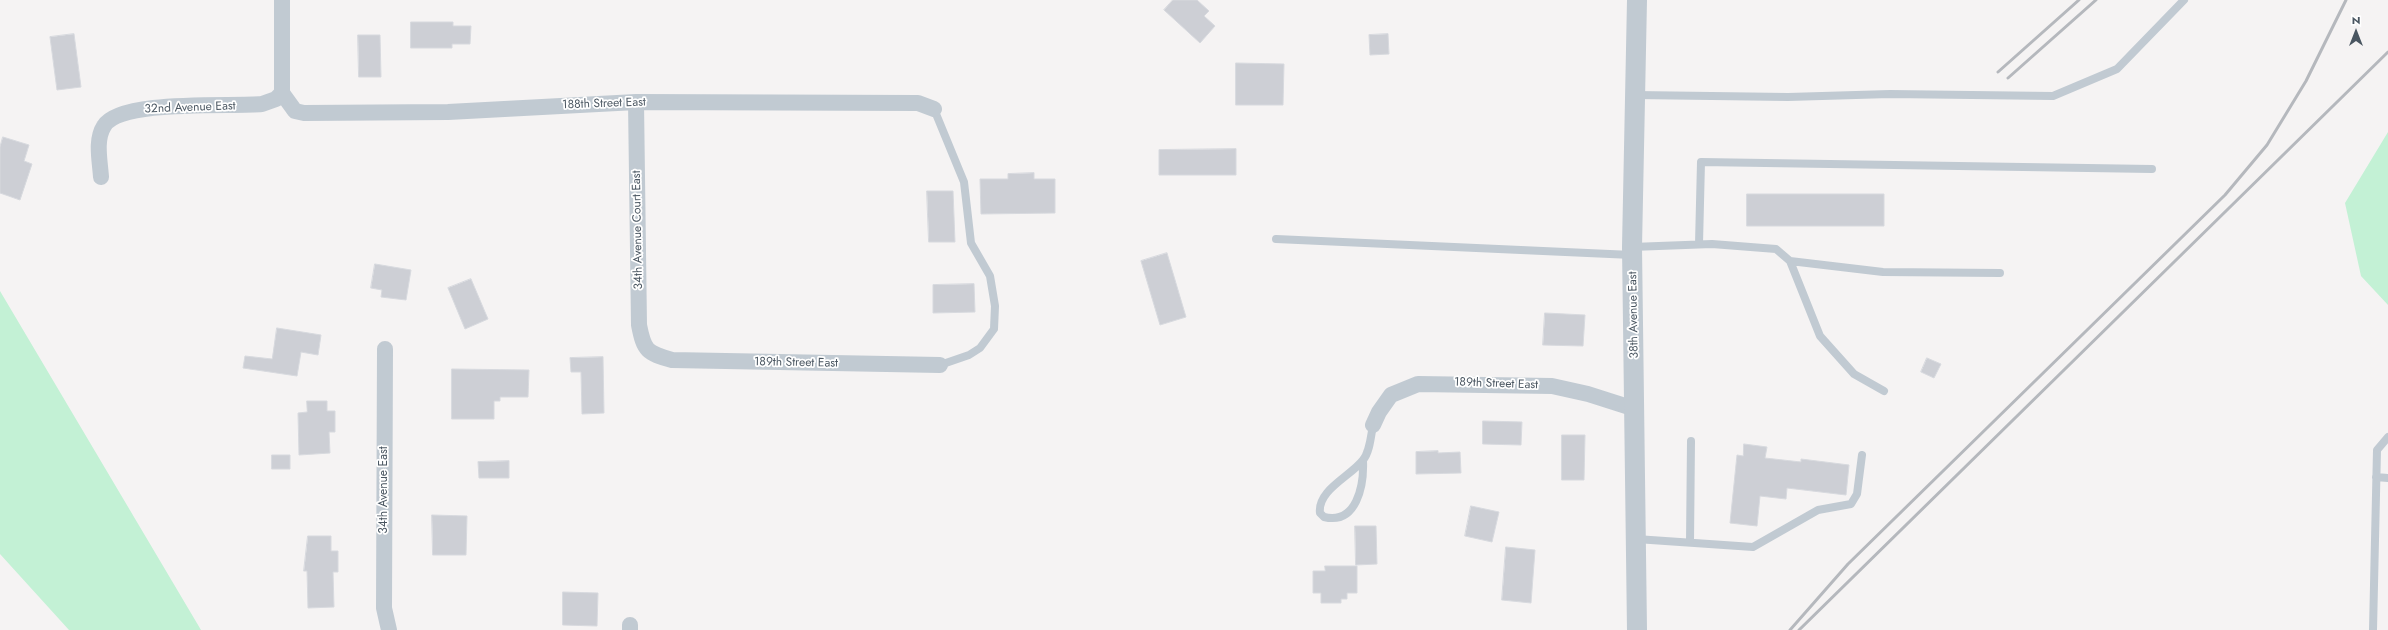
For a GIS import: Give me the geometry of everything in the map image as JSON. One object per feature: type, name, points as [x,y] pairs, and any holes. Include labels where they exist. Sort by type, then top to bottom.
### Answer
[{"type":"street","points":[[282,0],[282,94]]},
{"type":"street","name":"38th Avenue East","points":[[1636,630],[1635,410],[1632,251],[1637,0]]},
{"type":"street","name":"188th Street East","points":[[282,94],[295,110],[304,113],[448,112],[636,102],[918,103],[934,109]]},
{"type":"street","name":"32nd Avenue East","points":[[101,177],[99,150],[101,133],[105,124],[116,116],[159,107],[262,104],[276,99],[282,94]]},
{"type":"street","name":"34th Avenue Court East","points":[[636,102],[639,325],[644,346],[652,355]]},
{"type":"street","name":"34th Avenue East","points":[[385,349],[384,600],[386,623],[389,630]]},
{"type":"street","name":"189th Street East","points":[[652,355],[672,360],[940,365]]},
{"type":"street","name":"189th Street East","points":[[1373,425],[1378,412],[1391,396],[1418,384],[1552,386],[1588,394],[1635,410]]},
{"type":"lane","points":[[1635,95],[1788,96],[1890,94],[2054,96],[2117,69],[2184,0]]},
{"type":"lane","points":[[934,109],[964,182],[972,243],[990,276],[995,306],[994,328],[980,348],[969,355],[940,365]]},
{"type":"lane","points":[[1699,244],[1701,162],[2152,168]]},
{"type":"lane","points":[[1276,239],[1632,251],[1699,244],[1776,249],[1790,261],[1820,336],[1854,374],[1884,391]]},
{"type":"lane","points":[[1790,261],[1883,272],[2000,273]]},
{"type":"lane","points":[[1363,461],[1326,494],[1319,508],[1324,517],[1335,518],[1352,510],[1356,504],[1363,475],[1363,461],[1373,425]]},
{"type":"lane","points":[[2373,630],[2376,450],[2388,437]]},
{"type":"lane","points":[[1690,542],[1691,441]]},
{"type":"lane","points":[[1636,539],[1753,547],[1818,510],[1851,504],[1857,494],[1862,455]]},
{"type":"lane","points":[[2376,477],[2388,478]]},
{"type":"green space","points":[[2388,132],[2388,305],[2361,276],[2345,203]]},
{"type":"green space","points":[[0,291],[201,630],[69,630],[0,554]]},
{"type":"building","points":[[1173,0],[1197,0],[1209,11],[1204,16],[1215,26],[1200,43],[1164,10]]},
{"type":"building","points":[[411,22],[453,22],[453,26],[471,26],[470,44],[452,44],[452,48],[411,48]]},
{"type":"building","points":[[74,34],[81,87],[57,90],[50,37]]},
{"type":"building","points":[[1388,34],[1389,54],[1370,55],[1369,35]]},
{"type":"building","points":[[358,35],[380,35],[381,77],[359,77]]},
{"type":"building","points":[[1236,63],[1284,64],[1283,105],[1236,105]]},
{"type":"building","points":[[3,137],[29,145],[24,161],[32,164],[20,200],[0,193],[0,147]]},
{"type":"building","points":[[1236,149],[1236,175],[1159,175],[1159,150]]},
{"type":"building","points":[[1034,173],[1034,179],[1055,179],[1055,213],[981,214],[980,179],[1008,179],[1008,174]]},
{"type":"building","points":[[927,191],[953,191],[955,242],[929,242]]},
{"type":"building","points":[[1747,194],[1884,194],[1884,226],[1747,226]]},
{"type":"building","points":[[1167,253],[1186,317],[1160,325],[1141,261]]},
{"type":"building","points":[[375,264],[411,270],[406,300],[381,297],[382,290],[371,288]]},
{"type":"building","points":[[471,279],[488,319],[465,329],[448,288]]},
{"type":"building","points":[[974,284],[975,312],[933,313],[933,285]]},
{"type":"building","points":[[1545,313],[1585,315],[1583,346],[1543,345]]},
{"type":"building","points":[[277,328],[321,335],[318,355],[301,352],[297,376],[243,368],[245,356],[272,359]]},
{"type":"building","points":[[603,357],[604,413],[582,414],[581,372],[571,372],[570,358]]},
{"type":"building","points":[[1927,358],[1941,364],[1934,378],[1921,372]]},
{"type":"building","points":[[452,369],[529,370],[528,397],[500,397],[500,401],[494,401],[494,419],[452,419]]},
{"type":"building","points":[[307,401],[327,401],[327,411],[335,411],[335,432],[329,432],[330,453],[299,455],[298,413],[307,412]]},
{"type":"building","points":[[1483,421],[1522,422],[1521,445],[1483,444]]},
{"type":"building","points":[[1562,435],[1585,435],[1584,480],[1562,480]]},
{"type":"building","points":[[1744,444],[1767,447],[1765,458],[1801,462],[1801,459],[1849,465],[1846,495],[1787,488],[1786,499],[1760,496],[1757,526],[1730,523],[1737,455],[1743,456]]},
{"type":"building","points":[[1438,451],[1438,453],[1460,452],[1461,473],[1416,474],[1416,452]]},
{"type":"building","points":[[272,455],[290,455],[290,469],[272,469]]},
{"type":"building","points":[[509,461],[509,478],[479,478],[478,462]]},
{"type":"building","points":[[1471,506],[1499,512],[1492,542],[1465,536]]},
{"type":"building","points":[[432,515],[467,516],[466,555],[433,555]]},
{"type":"building","points":[[1355,526],[1376,526],[1377,564],[1356,565]]},
{"type":"building","points":[[308,536],[331,536],[331,551],[338,551],[338,572],[333,572],[334,607],[308,608],[307,571],[304,571]]},
{"type":"building","points":[[1506,547],[1535,550],[1531,603],[1502,600]]},
{"type":"building","points":[[1325,566],[1357,566],[1357,593],[1347,593],[1347,599],[1341,599],[1341,603],[1321,603],[1321,593],[1313,593],[1313,571],[1325,571]]},
{"type":"building","points":[[563,592],[598,593],[597,626],[563,625]]},
{"type":"railway","points":[[1998,72],[2079,0]]},
{"type":"railway","points":[[2008,78],[2096,0]]},
{"type":"railway","points":[[1790,630],[1848,564],[2225,195],[2267,145],[2306,81],[2346,0]]},
{"type":"railway","points":[[1799,630],[2388,52]]}]
